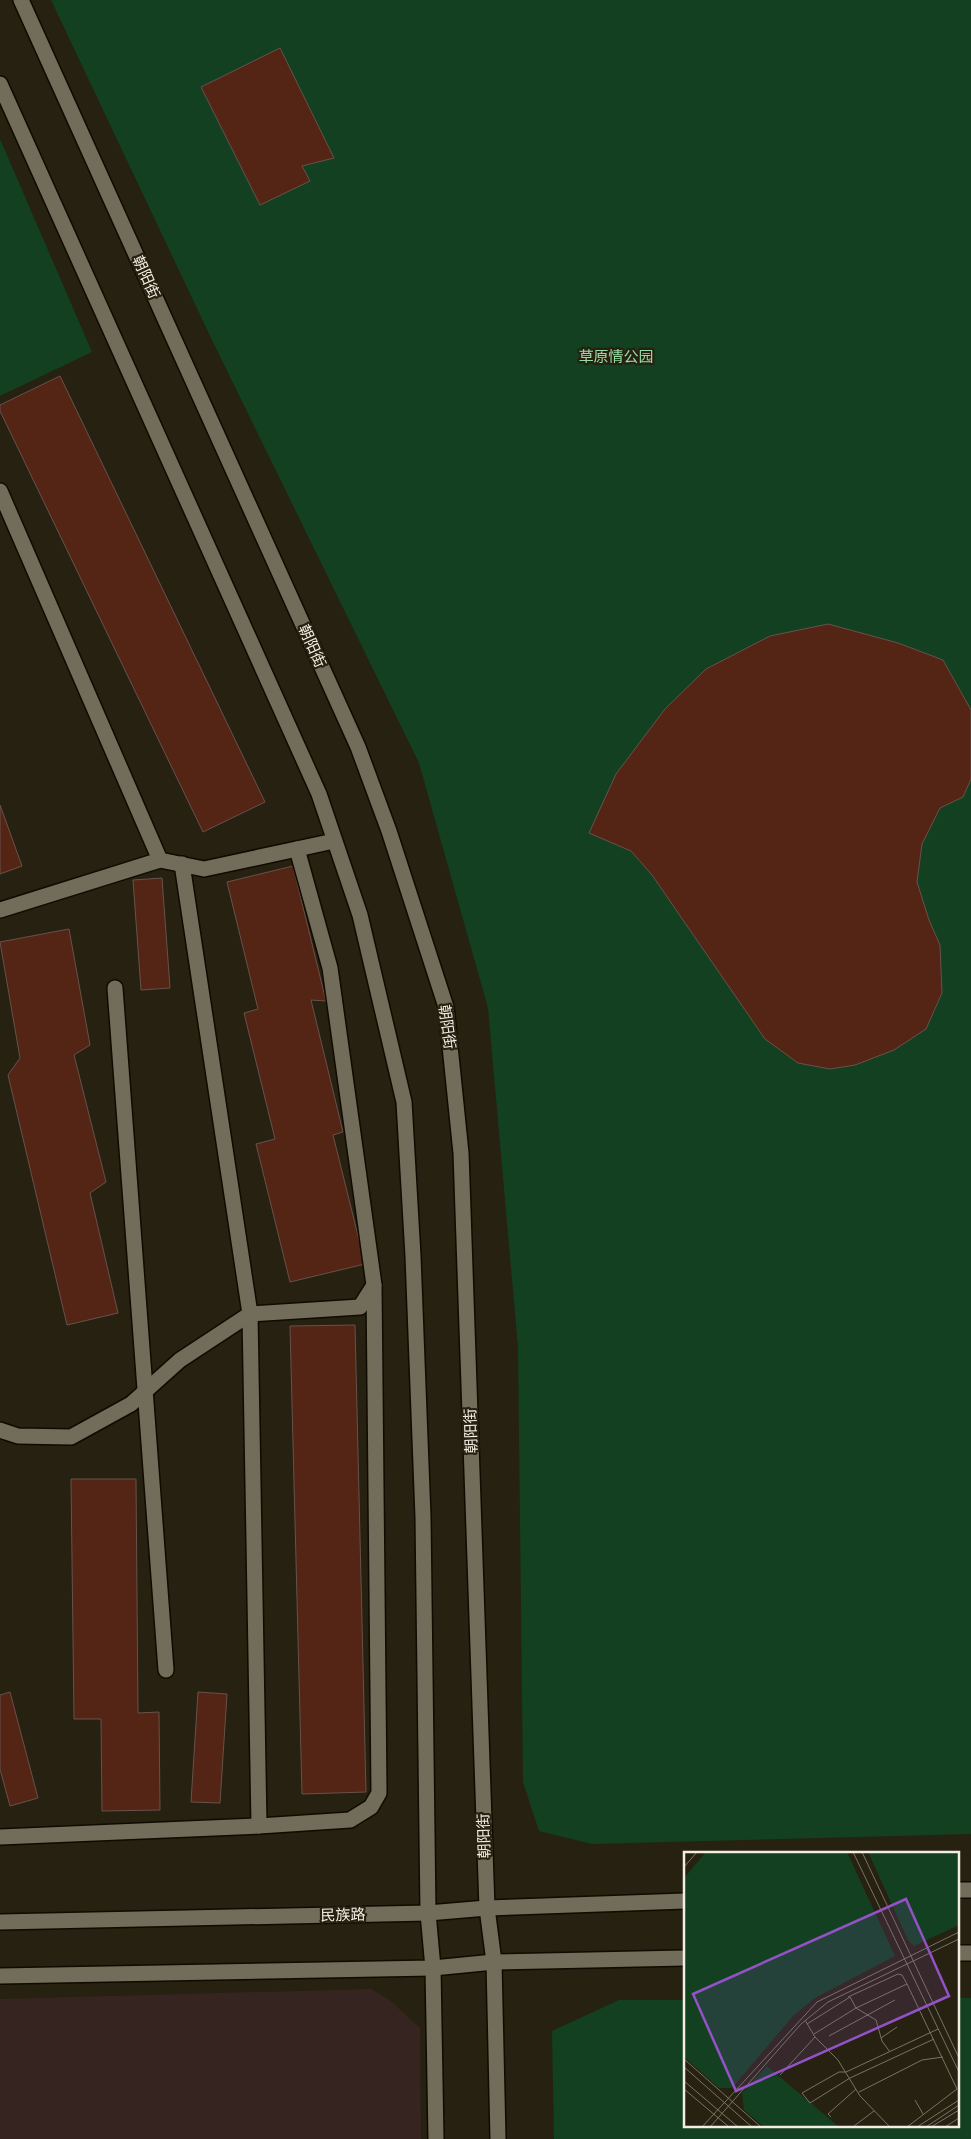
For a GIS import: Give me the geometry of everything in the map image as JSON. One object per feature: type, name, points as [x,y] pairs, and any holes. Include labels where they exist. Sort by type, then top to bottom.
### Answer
[{"type":"street","name":"朝阳街","points":[[21,0],[358,747],[389,832],[446,1007],[462,1153],[487,1908],[494,1962],[498,2139]]},
{"type":"street","points":[[0,84],[319,794],[360,915],[404,1102],[413,1256],[423,1517],[428,1913],[433,1968],[436,2139]]},
{"type":"street","points":[[0,491],[160,860]]},
{"type":"street","points":[[0,910],[160,860],[204,868],[334,841]]},
{"type":"street","points":[[0,1837],[259,1826],[350,1820],[371,1807],[379,1794],[374,1285],[330,968],[297,849]]},
{"type":"street","points":[[182,864],[250,1314],[259,1826]]},
{"type":"street","points":[[115,988],[166,1670]]},
{"type":"street","points":[[0,1430],[18,1436],[71,1437],[131,1404],[180,1360],[250,1314],[360,1307],[374,1285]]},
{"type":"street","points":[[958,1890],[971,1890]]},
{"type":"street","name":"民族路","points":[[0,1922],[428,1913],[487,1908],[684,1901]]},
{"type":"street","points":[[958,1953],[971,1952]]},
{"type":"street","points":[[0,1976],[433,1968],[494,1962],[684,1958]]},
{"type":"shaded area","points":[[371,1989],[391,2001],[420,2028],[421,2139],[0,2139],[0,1999]]},
{"type":"green space","name":"草原情公园","points":[[51,0],[971,0],[971,1834],[592,1844],[539,1831],[523,1782],[518,1347],[488,1008],[419,763],[211,338]]},
{"type":"green space","points":[[0,139],[92,352],[0,396]]},
{"type":"green space","points":[[958,1998],[971,1998],[971,2139],[554,2139],[552,2031],[619,2000],[684,2000],[684,2126],[958,2126]]},
{"type":"building","points":[[280,48],[334,158],[302,166],[310,181],[260,205],[201,87]]},
{"type":"building","points":[[60,376],[265,802],[203,832],[0,411],[0,405]]},
{"type":"building","points":[[828,624],[898,643],[943,660],[971,710],[971,779],[963,797],[940,808],[922,844],[917,882],[929,920],[940,945],[942,993],[926,1029],[894,1050],[855,1065],[830,1069],[798,1063],[765,1039],[652,875],[631,851],[589,833],[616,774],[665,709],[706,669],[770,636]]},
{"type":"building","points":[[0,805],[22,866],[0,874]]},
{"type":"building","points":[[293,866],[326,1001],[311,1000],[343,1132],[333,1135],[365,1264],[290,1282],[256,1144],[275,1139],[244,1013],[258,1009],[227,882]]},
{"type":"building","points":[[162,878],[170,988],[141,990],[133,880]]},
{"type":"building","points":[[69,929],[90,1045],[74,1055],[106,1182],[90,1193],[118,1313],[67,1325],[8,1075],[20,1058],[0,942]]},
{"type":"building","points":[[355,1325],[366,1792],[302,1794],[290,1326]]},
{"type":"building","points":[[71,1479],[136,1479],[138,1713],[159,1712],[160,1810],[102,1811],[101,1719],[74,1719]]},
{"type":"building","points":[[10,1692],[38,1798],[10,1806],[0,1769],[0,1695]]},
{"type":"building","points":[[198,1692],[227,1694],[220,1803],[191,1802]]}]
